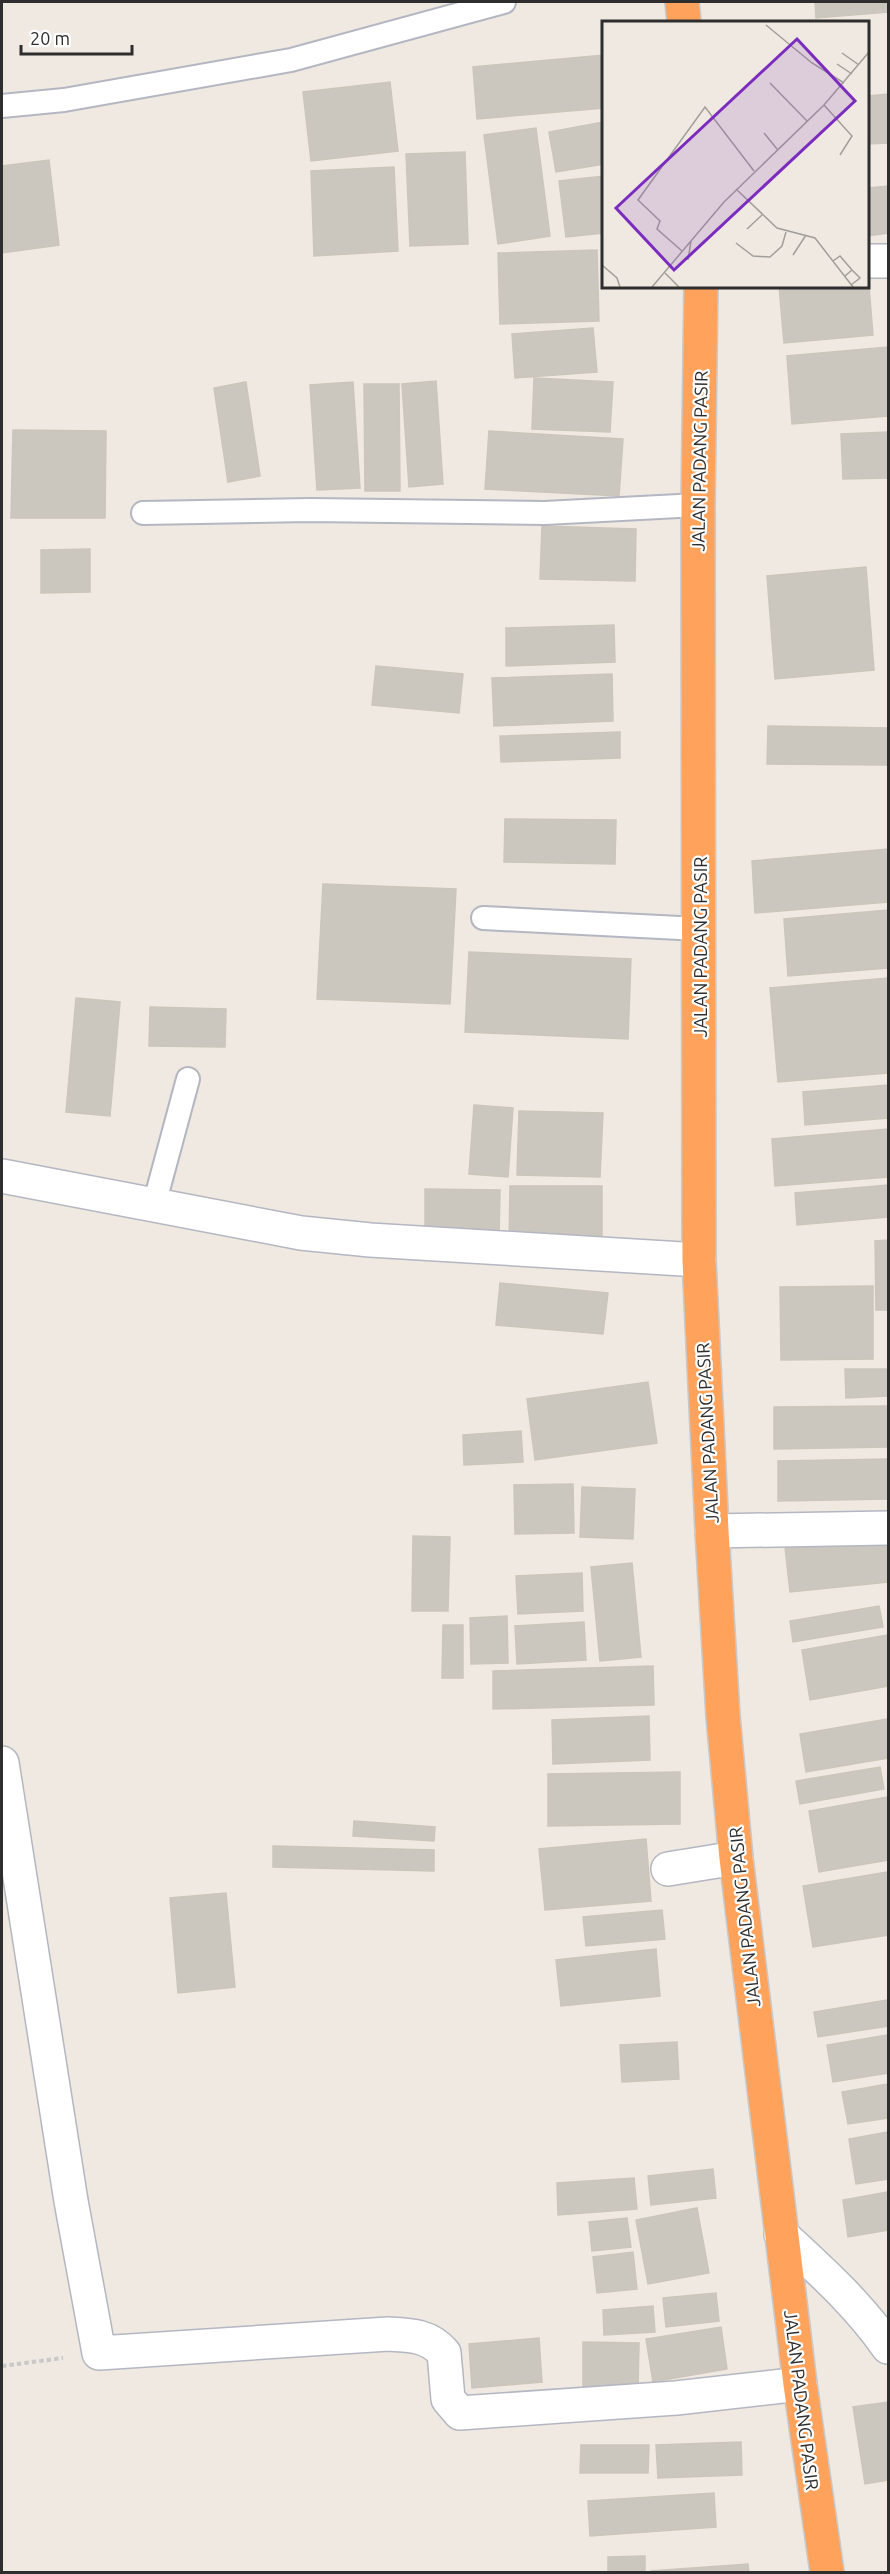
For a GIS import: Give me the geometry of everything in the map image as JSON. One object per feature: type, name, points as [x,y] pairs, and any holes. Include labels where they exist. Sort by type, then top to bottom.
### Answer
[{"type":"highway","points":[[682,2],[684,21]]},
{"type":"highway","name":"JALAN PADANG PASIR","points":[[701,288],[698,505],[699,1260],[712,1532],[723,1716],[736,1858],[800,2384],[827,2572]]},
{"type":"street","points":[[869,261],[888,261]]},
{"type":"street","points":[[2,1176],[301,1233],[370,1240],[699,1260]]},
{"type":"street","points":[[712,1532],[888,1528]]},
{"type":"street","points":[[2,1763],[71,2201],[99,2353],[388,2334],[413,2335],[436,2345],[444,2353],[448,2399],[460,2413],[676,2398],[800,2384]]},
{"type":"street","points":[[668,1869],[736,1858]]},
{"type":"street","points":[[781,2234],[848,2296],[868,2318],[888,2347]]},
{"type":"lane","points":[[2,106],[64,100],[291,60],[504,2]]},
{"type":"lane","points":[[142,513],[310,510],[545,513],[698,505]]},
{"type":"lane","points":[[483,918],[699,929]]},
{"type":"lane","points":[[154,1205],[188,1078]]},
{"type":"path","points":[[2,2366],[99,2353]]},
{"type":"building","points":[[815,2],[888,2],[888,12],[816,18]]},
{"type":"building","points":[[602,55],[602,108],[477,119],[473,67]]},
{"type":"building","points":[[390,82],[398,151],[311,161],[303,92]]},
{"type":"building","points":[[888,94],[888,143],[869,144],[869,96]]},
{"type":"building","points":[[602,122],[602,164],[556,172],[549,132]]},
{"type":"building","points":[[536,128],[550,236],[498,244],[484,135]]},
{"type":"building","points":[[465,152],[468,244],[410,246],[406,154]]},
{"type":"building","points":[[49,160],[59,245],[2,253],[2,166]]},
{"type":"building","points":[[394,167],[398,251],[314,256],[311,171]]},
{"type":"building","points":[[602,176],[602,233],[566,237],[559,181]]},
{"type":"building","points":[[888,186],[888,233],[869,236],[869,188]]},
{"type":"building","points":[[597,250],[599,321],[500,324],[498,253]]},
{"type":"building","points":[[869,287],[873,335],[784,343],[779,288]]},
{"type":"building","points":[[593,328],[597,372],[515,378],[512,334]]},
{"type":"building","points":[[888,347],[888,416],[792,424],[787,356]]},
{"type":"building","points":[[534,378],[613,382],[610,432],[532,429]]},
{"type":"building","points":[[436,381],[443,484],[409,487],[402,384]]},
{"type":"building","points":[[246,382],[260,476],[228,482],[214,388]]},
{"type":"building","points":[[353,382],[360,488],[317,490],[310,385]]},
{"type":"building","points":[[364,384],[399,384],[400,491],[365,491]]},
{"type":"building","points":[[13,430],[106,431],[105,518],[11,518]]},
{"type":"building","points":[[489,431],[623,439],[619,496],[485,489]]},
{"type":"building","points":[[888,432],[888,478],[843,479],[841,434]]},
{"type":"building","points":[[542,526],[636,529],[635,581],[540,579]]},
{"type":"building","points":[[90,549],[90,592],[41,593],[41,550]]},
{"type":"building","points":[[866,567],[874,670],[775,679],[767,576]]},
{"type":"building","points":[[614,625],[615,662],[506,666],[506,628]]},
{"type":"building","points":[[376,666],[463,674],[459,713],[372,705]]},
{"type":"building","points":[[612,674],[613,721],[494,726],[492,678]]},
{"type":"building","points":[[768,726],[888,728],[888,765],[767,764]]},
{"type":"building","points":[[620,732],[620,758],[501,762],[500,736]]},
{"type":"building","points":[[505,819],[616,820],[615,864],[504,862]]},
{"type":"building","points":[[888,849],[888,902],[755,913],[752,861]]},
{"type":"building","points":[[323,884],[456,889],[450,1004],[317,999]]},
{"type":"building","points":[[888,910],[888,968],[788,976],[784,919]]},
{"type":"building","points":[[469,952],[631,959],[628,1039],[465,1032]]},
{"type":"building","points":[[888,978],[888,1073],[778,1082],[770,988]]},
{"type":"building","points":[[76,998],[120,1002],[110,1116],[66,1112]]},
{"type":"building","points":[[150,1007],[226,1009],[225,1047],[149,1046]]},
{"type":"building","points":[[888,1085],[888,1118],[805,1125],[803,1092]]},
{"type":"building","points":[[474,1105],[513,1108],[508,1177],[469,1174]]},
{"type":"building","points":[[519,1111],[603,1113],[600,1177],[517,1175]]},
{"type":"building","points":[[888,1129],[888,1177],[775,1186],[772,1139]]},
{"type":"building","points":[[888,1185],[888,1217],[797,1225],[795,1193]]},
{"type":"building","points":[[510,1186],[602,1186],[602,1245],[509,1245]]},
{"type":"building","points":[[425,1189],[500,1190],[499,1237],[425,1236]]},
{"type":"building","points":[[888,1240],[888,1310],[876,1310],[875,1241]]},
{"type":"building","points":[[500,1283],[608,1293],[603,1334],[496,1325]]},
{"type":"building","points":[[873,1286],[873,1359],[781,1360],[780,1287]]},
{"type":"building","points":[[845,1369],[888,1369],[888,1396],[846,1398]]},
{"type":"building","points":[[648,1382],[657,1443],[535,1460],[527,1399]]},
{"type":"building","points":[[888,1406],[888,1447],[774,1449],[774,1407]]},
{"type":"building","points":[[521,1431],[523,1462],[464,1465],[463,1435]]},
{"type":"building","points":[[888,1459],[888,1499],[778,1501],[778,1461]]},
{"type":"building","points":[[573,1484],[574,1533],[515,1534],[514,1485]]},
{"type":"building","points":[[582,1487],[635,1489],[633,1539],[580,1537]]},
{"type":"building","points":[[413,1536],[450,1537],[448,1611],[412,1611]]},
{"type":"building","points":[[888,1536],[888,1582],[790,1592],[785,1547]]},
{"type":"building","points":[[632,1563],[641,1657],[600,1661],[591,1567]]},
{"type":"building","points":[[582,1573],[583,1611],[518,1614],[516,1576]]},
{"type":"building","points":[[879,1606],[883,1627],[793,1642],[790,1621]]},
{"type":"building","points":[[507,1616],[508,1663],[471,1664],[470,1618]]},
{"type":"building","points":[[584,1622],[586,1660],[517,1664],[515,1626]]},
{"type":"building","points":[[443,1625],[463,1625],[463,1678],[442,1678]]},
{"type":"building","points":[[888,1635],[888,1686],[810,1700],[802,1650]]},
{"type":"building","points":[[653,1666],[654,1705],[493,1709],[493,1671]]},
{"type":"building","points":[[649,1716],[650,1760],[553,1764],[552,1720]]},
{"type":"building","points":[[888,1719],[888,1758],[806,1772],[800,1734]]},
{"type":"building","points":[[880,1767],[884,1789],[800,1804],[796,1781]]},
{"type":"building","points":[[680,1772],[680,1824],[548,1826],[548,1774]]},
{"type":"building","points":[[888,1797],[888,1860],[819,1872],[809,1811]]},
{"type":"building","points":[[354,1821],[435,1827],[434,1841],[353,1836]]},
{"type":"building","points":[[646,1839],[651,1901],[545,1910],[539,1849]]},
{"type":"building","points":[[273,1846],[434,1850],[434,1871],[273,1867]]},
{"type":"building","points":[[888,1872],[888,1935],[813,1947],[803,1886]]},
{"type":"building","points":[[226,1893],[235,1987],[178,1993],[170,1898]]},
{"type":"building","points":[[662,1910],[665,1939],[586,1946],[583,1917]]},
{"type":"building","points":[[656,1949],[660,1996],[561,2006],[556,1960]]},
{"type":"building","points":[[888,2000],[888,2026],[818,2037],[814,2012]]},
{"type":"building","points":[[888,2035],[888,2073],[833,2082],[827,2045]]},
{"type":"building","points":[[677,2042],[679,2079],[622,2082],[620,2045]]},
{"type":"building","points":[[888,2084],[888,2118],[848,2124],[842,2092]]},
{"type":"building","points":[[888,2132],[888,2179],[856,2184],[849,2139]]},
{"type":"building","points":[[713,2169],[716,2198],[651,2205],[648,2176]]},
{"type":"building","points":[[634,2178],[637,2209],[558,2215],[557,2183]]},
{"type":"building","points":[[888,2192],[888,2230],[848,2237],[843,2200]]},
{"type":"building","points":[[697,2208],[709,2273],[648,2284],[636,2220]]},
{"type":"building","points":[[627,2218],[631,2247],[592,2251],[589,2222]]},
{"type":"building","points":[[633,2252],[637,2289],[597,2293],[593,2257]]},
{"type":"building","points":[[716,2293],[719,2321],[666,2327],[663,2298]]},
{"type":"building","points":[[653,2306],[655,2332],[604,2335],[603,2310]]},
{"type":"building","points":[[721,2327],[727,2369],[653,2382],[646,2339]]},
{"type":"building","points":[[539,2338],[542,2382],[472,2388],[469,2344]]},
{"type":"building","points":[[583,2342],[639,2343],[638,2389],[583,2389]]},
{"type":"building","points":[[888,2402],[888,2480],[865,2484],[853,2407]]},
{"type":"building","points":[[741,2442],[742,2475],[658,2478],[656,2445]]},
{"type":"building","points":[[581,2445],[649,2445],[648,2473],[580,2473]]},
{"type":"building","points":[[714,2493],[716,2527],[590,2536],[588,2501]]},
{"type":"building","points":[[645,2556],[645,2572],[608,2572],[608,2557]]},
{"type":"building","points":[[748,2564],[749,2572],[651,2572],[651,2571]]}]
